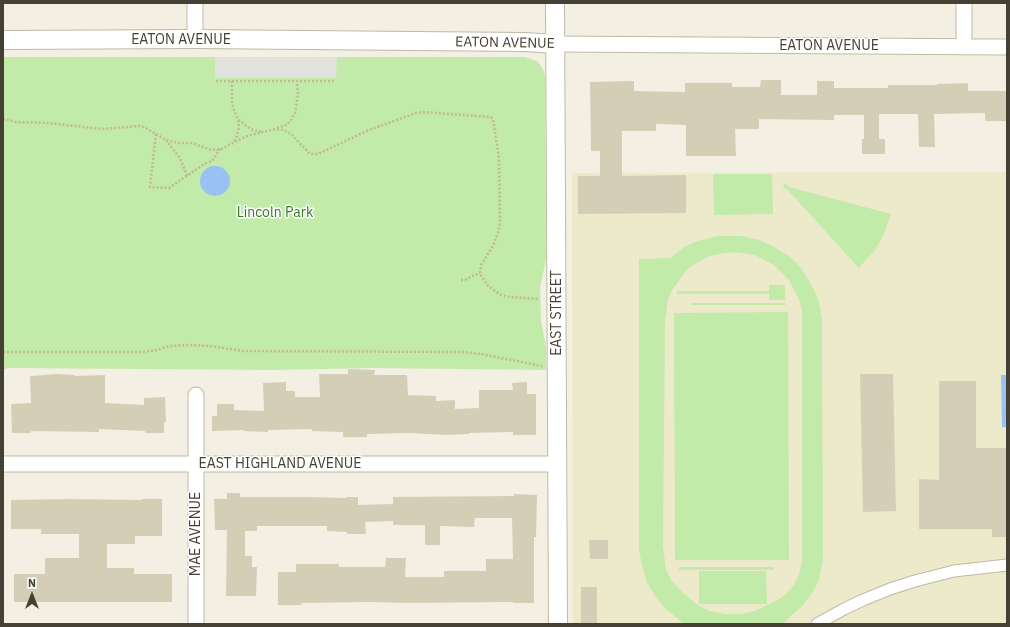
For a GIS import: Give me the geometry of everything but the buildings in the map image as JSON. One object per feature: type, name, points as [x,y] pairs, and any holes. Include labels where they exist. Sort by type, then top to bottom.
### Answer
[{"type":"street","points":[[195,3],[195,39]]},
{"type":"street","name":"EAST STREET","points":[[555,3],[558,624]]},
{"type":"street","points":[[964,3],[964,47]]},
{"type":"street","name":"EATON AVENUE","points":[[3,40],[195,39],[525,42],[555,44],[1007,47]]},
{"type":"street","name":"MAE AVENUE","points":[[196,395],[196,624]]},
{"type":"street","name":"EAST HIGHLAND AVENUE","points":[[3,464],[557,464]]},
{"type":"street","points":[[817,624],[863,600],[915,581],[954,571],[1007,565]]},
{"type":"path","points":[[216,81],[334,81]]},
{"type":"path","points":[[232,81],[232,103],[238,119],[239,127],[237,136],[233,142]]},
{"type":"path","points":[[3,119],[16,122],[50,123],[102,129],[140,126],[166,140],[192,144],[211,150],[220,149],[247,136],[276,129],[292,120],[295,113],[297,99],[297,81]]},
{"type":"path","points":[[276,129],[284,130],[291,134],[310,154],[318,154],[369,130],[416,113],[423,112],[490,117],[493,119],[499,158],[500,222],[493,246],[481,265],[480,274],[488,286],[500,294],[510,297],[538,299]]},
{"type":"path","points":[[238,119],[246,126],[254,130],[264,132]]},
{"type":"path","points":[[156,134],[150,187],[169,188],[204,164],[212,161],[220,149]]},
{"type":"path","points":[[166,140],[180,158],[187,176]]},
{"type":"path","points":[[461,280],[465,280],[474,275],[480,274]]},
{"type":"path","points":[[3,352],[141,352],[157,350],[170,346],[189,345],[210,346],[243,351],[464,352],[544,366]]},
{"type":"shaded area","points":[[215,57],[337,57],[336,78],[215,78]]},
{"type":"shaded area","points":[[1007,172],[1007,624],[573,624],[572,173]]},
{"type":"green space","name":"Lincoln Park","points":[[3,57],[525,57],[537,61],[543,69],[545,76],[546,260],[540,287],[541,321],[546,347],[546,370],[373,368],[273,370],[3,369]]},
{"type":"green space","points":[[713,174],[772,174],[773,214],[714,215]]},
{"type":"green space","points":[[784,184],[788,185],[789,187],[891,214],[883,236],[875,250],[859,268],[787,189],[783,188]]},
{"type":"green space","points":[[718,236],[742,236],[759,240],[774,247],[790,257],[802,269],[819,302],[822,319],[823,561],[819,579],[812,593],[803,605],[782,624],[684,624],[665,608],[655,596],[647,582],[642,566],[639,550],[639,259],[671,258],[684,247],[698,241]],"holes":[[[734,252],[755,255],[774,265],[789,280],[799,299],[802,310],[802,561],[800,572],[794,585],[783,597],[755,611],[740,614],[725,614],[710,611],[696,604],[672,581],[666,570],[663,546],[665,321],[668,299],[685,272],[693,265],[712,255]]]},
{"type":"green space","points":[[769,285],[785,285],[785,300],[769,300],[769,294],[677,294],[677,291],[769,291]]},
{"type":"green space","points":[[691,303],[785,303],[786,305],[691,305]]},
{"type":"green space","points":[[788,312],[789,560],[675,560],[674,313]]},
{"type":"green space","points":[[679,567],[774,567],[774,570],[679,570]]},
{"type":"green space","points":[[699,571],[766,571],[767,604],[699,604]]},
{"type":"water","points":[[215,166],[226,170],[230,181],[226,192],[215,196],[204,192],[200,181],[204,170]]},
{"type":"water","points":[[1001,375],[1007,375],[1007,427],[1002,427]]}]
